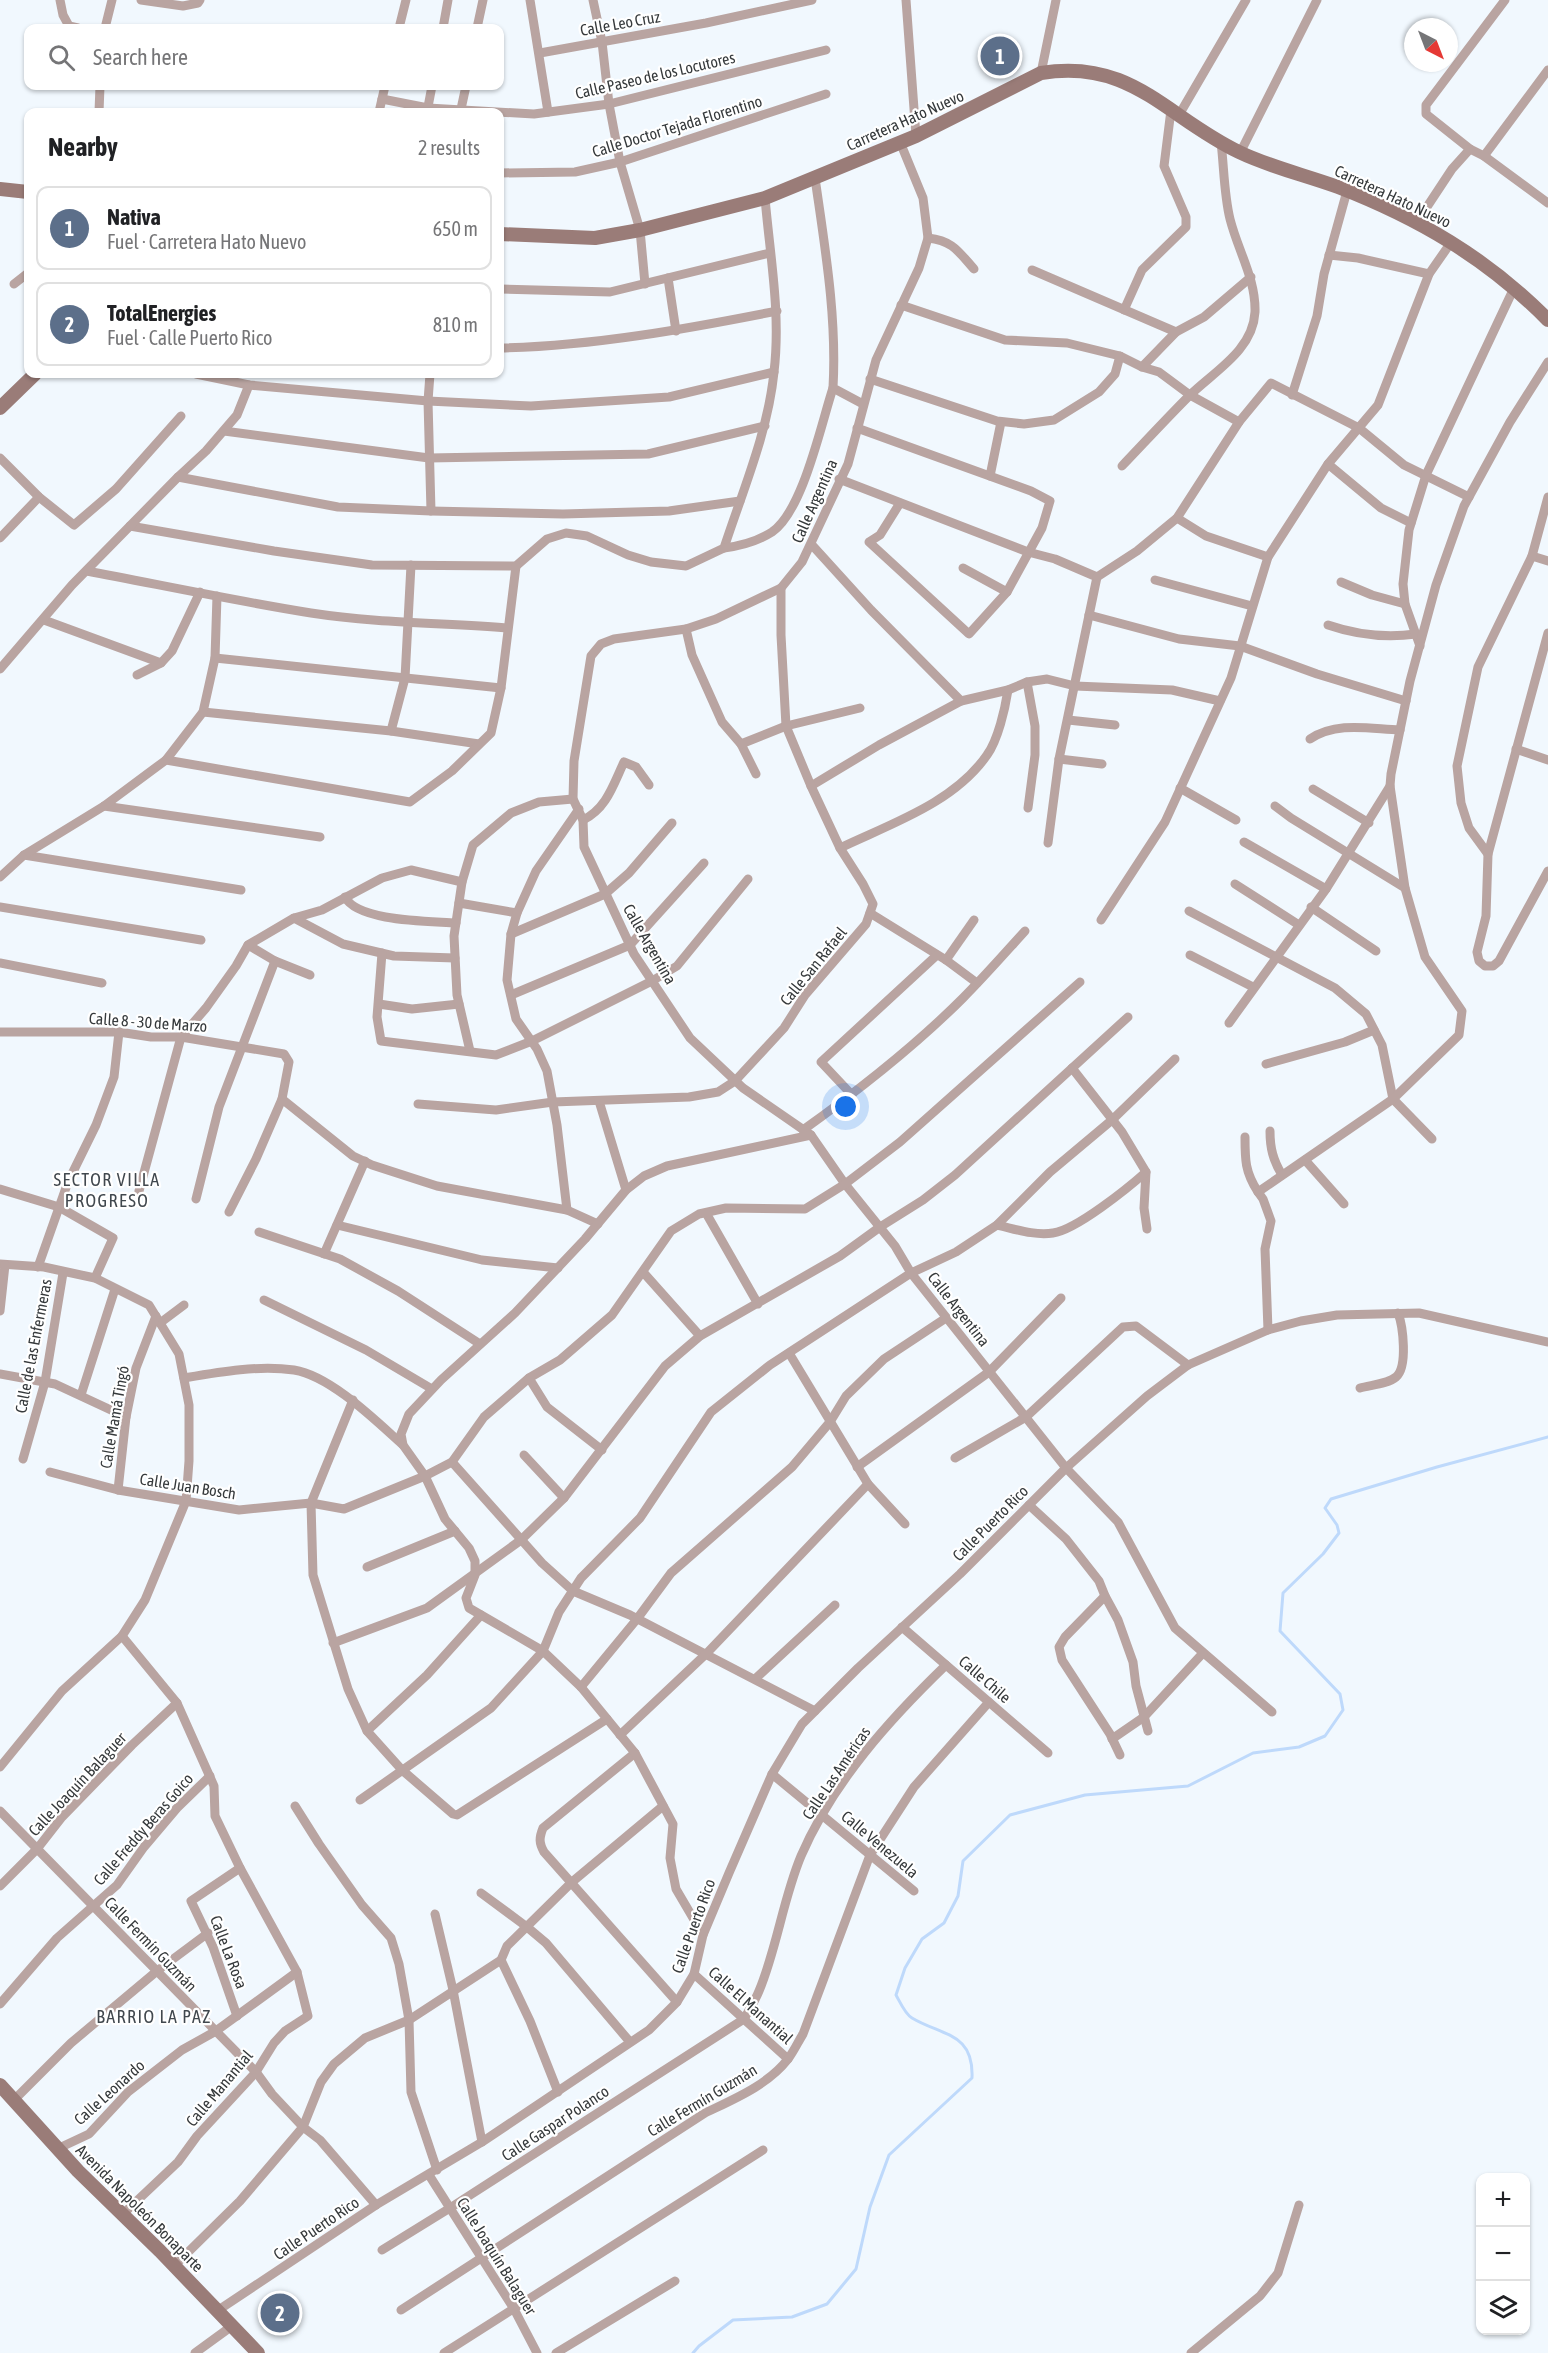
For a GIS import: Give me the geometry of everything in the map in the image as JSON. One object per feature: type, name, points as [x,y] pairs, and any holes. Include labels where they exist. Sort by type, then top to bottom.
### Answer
[{"type":"main road","name":"Carretera Hato Nuevo","points":[[504,234],[595,238],[640,230],[765,198],[916,136],[1041,74],[1059,70],[1087,71],[1127,82],[1240,153],[1347,191],[1417,222],[1452,241],[1514,288],[1548,320]]},
{"type":"main road","points":[[0,189],[24,192]]},
{"type":"main road","points":[[0,408],[31,378]]},
{"type":"main road","name":"Avenida Napoleón Bonaparte","points":[[0,2085],[57,2149],[258,2353]]},
{"type":"street","points":[[60,0],[63,15],[68,24]]},
{"type":"street","points":[[106,24],[112,0]]},
{"type":"street","points":[[145,0],[183,6],[198,3],[200,0]]},
{"type":"street","points":[[394,0],[405,2],[400,24]]},
{"type":"street","points":[[444,24],[448,0]]},
{"type":"street","points":[[478,24],[483,0]]},
{"type":"street","points":[[530,0],[548,112]]},
{"type":"street","points":[[592,0],[602,42],[609,104],[620,162],[640,230],[645,284]]},
{"type":"street","name":"Calle Leo Cruz","points":[[540,53],[706,23],[812,0]]},
{"type":"street","points":[[906,0],[916,136]]},
{"type":"street","points":[[1041,74],[1056,0]]},
{"type":"street","points":[[1124,310],[1142,270],[1186,227],[1186,217],[1164,166],[1175,112],[1246,0]]},
{"type":"street","points":[[1240,153],[1317,0]]},
{"type":"street","points":[[1505,0],[1426,105],[1426,114],[1470,149],[1484,156],[1548,203]]},
{"type":"street","name":"Calle Paseo de los Locutores","points":[[504,112],[534,114],[609,104],[826,50]]},
{"type":"street","points":[[1484,156],[1548,70]]},
{"type":"street","points":[[99,108],[100,90]]},
{"type":"street","points":[[380,108],[384,90]]},
{"type":"street","points":[[428,108],[431,90]]},
{"type":"street","points":[[461,108],[465,90]]},
{"type":"street","name":"Calle Doctor Tejada Florentino","points":[[504,173],[575,172],[620,162],[826,94]]},
{"type":"street","name":"Calle Paseo de los Locutores","points":[[381,99],[419,108]]},
{"type":"street","name":"Calle Argentina","points":[[900,142],[923,198],[928,238],[919,268],[876,360],[862,404],[848,464],[839,479],[812,545],[802,562],[781,588],[716,619],[686,629],[614,639],[601,644],[591,656],[574,761],[573,799],[583,820],[584,847],[630,945],[690,1038],[735,1081],[807,1133],[880,1227],[911,1273],[989,1372],[1066,1468],[1118,1522],[1175,1628],[1272,1712]]},
{"type":"street","points":[[1122,466],[1190,395],[1240,349],[1249,334],[1255,314],[1251,277],[1230,218],[1221,142]]},
{"type":"street","points":[[1417,222],[1452,169],[1470,149]]},
{"type":"street","points":[[166,760],[410,802],[452,771],[491,733],[501,688],[516,566],[547,539],[566,533],[587,536],[628,555],[651,562],[686,566],[724,548],[741,546],[772,532],[787,516],[800,493],[833,388],[831,289],[815,178]]},
{"type":"street","points":[[1292,395],[1317,316],[1329,255],[1347,191]]},
{"type":"street","points":[[724,548],[765,426],[774,372],[777,311],[765,198]]},
{"type":"street","points":[[928,238],[942,240],[954,246],[974,269]]},
{"type":"street","points":[[1101,920],[1165,822],[1231,678],[1268,557],[1328,464],[1378,405],[1429,274],[1452,241]]},
{"type":"street","points":[[504,289],[610,292],[770,253]]},
{"type":"street","points":[[1329,255],[1358,258],[1429,274]]},
{"type":"street","points":[[1032,270],[1176,332]]},
{"type":"street","points":[[14,284],[24,276]]},
{"type":"street","points":[[1142,367],[1176,332],[1204,317],[1251,277]]},
{"type":"street","points":[[668,278],[676,331]]},
{"type":"street","points":[[1420,646],[1405,604],[1403,584],[1411,524],[1426,475],[1514,288]]},
{"type":"street","points":[[901,305],[1005,340],[1067,343],[1120,356],[1142,367],[1159,372],[1190,395],[1239,422]]},
{"type":"street","points":[[504,348],[676,331],[777,311]]},
{"type":"street","points":[[870,379],[1001,422],[1024,424],[1054,420],[1099,392],[1115,374],[1120,356]]},
{"type":"street","points":[[1258,1192],[1393,1099],[1458,1035],[1462,1011],[1425,957],[1405,888],[1390,786],[1406,702],[1436,585],[1469,497],[1510,422],[1548,362]]},
{"type":"street","points":[[215,378],[249,385],[428,401],[531,406],[669,396],[774,372]]},
{"type":"street","points":[[430,378],[428,401],[431,511]]},
{"type":"street","points":[[1048,843],[1059,759],[1097,577],[1137,551],[1177,518],[1239,422],[1270,383],[1359,428],[1404,465],[1469,497]]},
{"type":"street","points":[[0,669],[87,571],[224,431],[237,415],[249,385]]},
{"type":"street","points":[[833,388],[862,404]]},
{"type":"street","points":[[0,458],[39,497],[74,525],[116,489],[181,416]]},
{"type":"street","points":[[990,476],[1001,422]]},
{"type":"street","points":[[224,431],[429,458],[648,454],[765,426]]},
{"type":"street","points":[[858,428],[1030,491],[1050,501],[1042,528],[1007,592],[969,634],[869,542],[880,535],[900,503]]},
{"type":"street","points":[[1328,464],[1381,507],[1411,524]]},
{"type":"street","points":[[178,477],[338,507],[431,511],[563,514],[669,511],[740,501]]},
{"type":"street","points":[[839,479],[1028,552],[1055,559],[1097,577]]},
{"type":"street","points":[[0,538],[39,497]]},
{"type":"street","points":[[1488,854],[1470,828],[1461,803],[1457,766],[1478,668],[1532,556],[1548,497]]},
{"type":"street","points":[[1177,518],[1206,536],[1268,557]]},
{"type":"street","points":[[130,526],[372,565],[516,566]]},
{"type":"street","points":[[812,545],[871,610],[961,701]]},
{"type":"street","points":[[1532,556],[1548,561]]},
{"type":"street","points":[[391,731],[405,678],[411,565]]},
{"type":"street","points":[[963,568],[1007,592]]},
{"type":"street","points":[[87,571],[312,613],[407,623],[450,623],[507,628]]},
{"type":"street","points":[[1155,580],[1252,606]]},
{"type":"street","points":[[1341,582],[1372,596],[1405,604]]},
{"type":"street","points":[[781,588],[786,726],[840,848],[873,904],[870,913],[942,957],[977,983]]},
{"type":"street","points":[[137,675],[161,663],[172,651],[200,592]]},
{"type":"street","points":[[0,877],[24,855],[104,806],[166,760],[203,712],[215,658],[218,596]]},
{"type":"street","points":[[1089,615],[1179,639],[1240,646],[1317,674],[1406,702]]},
{"type":"street","points":[[44,620],[161,663]]},
{"type":"street","points":[[1329,625],[1346,632],[1392,637],[1416,634]]},
{"type":"street","points":[[686,629],[692,655],[722,722],[741,744],[756,774]]},
{"type":"street","points":[[1548,633],[1488,854],[1486,916],[1477,952],[1479,961],[1489,967],[1499,961],[1548,871]]},
{"type":"street","points":[[215,658],[501,688]]},
{"type":"street","points":[[811,786],[879,745],[961,701],[1008,690],[1027,682],[1047,679],[1075,686],[1172,690],[1220,701]]},
{"type":"street","points":[[1027,682],[1035,726],[1035,754],[1028,808]]},
{"type":"street","points":[[840,848],[914,813],[968,777],[988,754],[1004,710],[1008,690]]},
{"type":"street","points":[[741,744],[786,726],[860,708]]},
{"type":"street","points":[[203,712],[391,731],[479,744]]},
{"type":"street","points":[[1068,720],[1115,725]]},
{"type":"street","points":[[1310,739],[1321,732],[1336,728],[1400,730]]},
{"type":"street","points":[[1516,749],[1548,760]]},
{"type":"street","points":[[1059,759],[1102,764]]},
{"type":"street","points":[[583,820],[596,814],[604,805],[624,762],[636,767],[649,785]]},
{"type":"street","points":[[1229,1023],[1326,889],[1390,786]]},
{"type":"street","points":[[1180,788],[1236,820]]},
{"type":"street","points":[[1313,789],[1369,823]]},
{"type":"street","points":[[470,1051],[459,1004],[454,936],[462,882],[473,845],[511,813],[539,802],[573,799]]},
{"type":"street","points":[[104,806],[320,837]]},
{"type":"street","points":[[1275,806],[1348,855],[1405,888]]},
{"type":"street","points":[[567,1210],[547,1071],[516,1019],[507,981],[511,934],[517,913],[536,871],[579,810]]},
{"type":"street","points":[[511,934],[605,894],[629,873],[672,823]]},
{"type":"street","points":[[1244,842],[1326,889]]},
{"type":"street","points":[[24,855],[241,890]]},
{"type":"street","points":[[511,995],[630,945],[704,863]]},
{"type":"street","points":[[140,1191],[181,1037],[206,1008],[249,945],[294,918],[322,910],[382,878],[411,870],[462,882]]},
{"type":"street","points":[[382,953],[380,1004],[377,1017],[381,1041],[496,1055],[531,1041],[652,981],[677,966],[748,879]]},
{"type":"street","points":[[1235,884],[1299,925]]},
{"type":"street","points":[[345,897],[356,907],[391,918],[456,923]]},
{"type":"street","points":[[459,903],[517,913]]},
{"type":"street","points":[[0,907],[201,940]]},
{"type":"street","points":[[1311,908],[1376,951]]},
{"type":"street","points":[[1189,911],[1335,988],[1366,1014],[1382,1045],[1393,1099],[1432,1139]]},
{"type":"street","name":"Calle San Rafael","points":[[417,1104],[495,1110],[553,1102],[689,1097],[718,1092],[735,1081],[784,1028],[804,995],[866,924],[870,913]]},
{"type":"street","points":[[294,918],[343,944],[394,956],[455,958]]},
{"type":"street","points":[[852,1095],[821,1062],[942,957],[974,920]]},
{"type":"street","points":[[403,1445],[401,1434],[409,1414],[558,1268],[626,1190],[644,1176],[667,1166],[807,1133],[900,1056],[977,983],[1025,931]]},
{"type":"street","points":[[249,945],[275,961],[310,975]]},
{"type":"street","points":[[1190,955],[1253,987]]},
{"type":"street","points":[[196,1199],[219,1107],[275,961]]},
{"type":"street","points":[[0,963],[102,983]]},
{"type":"street","points":[[815,1711],[706,1653],[573,1590],[542,1563],[452,1462],[484,1417],[529,1378],[560,1360],[612,1315],[671,1231],[699,1214],[726,1208],[805,1209],[845,1184],[900,1142],[1080,982]]},
{"type":"street","points":[[380,1004],[412,1009],[459,1004]]},
{"type":"street","points":[[333,1642],[427,1608],[521,1540],[564,1498],[665,1366],[700,1336],[840,1256],[923,1200],[955,1175],[1128,1017]]},
{"type":"street","points":[[1266,1064],[1345,1042],[1374,1030]]},
{"type":"street","name":"Calle 8 - 30 de Marzo","points":[[0,1032],[119,1032],[150,1037],[181,1037],[284,1054],[289,1062],[282,1099]]},
{"type":"street","points":[[38,1267],[68,1182],[96,1125],[114,1077],[119,1032]]},
{"type":"street","points":[[360,1800],[491,1708],[543,1651],[560,1612],[581,1578],[640,1518],[711,1412],[770,1365],[911,1273],[956,1252],[997,1225],[1050,1172],[1112,1120],[1175,1059]]},
{"type":"street","points":[[1072,1068],[1122,1132],[1146,1172],[1144,1208],[1147,1229]]},
{"type":"street","points":[[229,1212],[256,1159],[282,1099],[353,1156],[365,1161],[437,1186],[567,1210],[598,1224]]},
{"type":"street","points":[[599,1101],[626,1190]]},
{"type":"street","points":[[1270,1131],[1270,1147],[1282,1175]]},
{"type":"street","points":[[1245,1137],[1245,1159],[1249,1178],[1263,1199],[1271,1221],[1265,1249],[1268,1330]]},
{"type":"street","points":[[1305,1160],[1344,1204]]},
{"type":"street","points":[[324,1254],[365,1161]]},
{"type":"street","points":[[997,1225],[1034,1233],[1054,1233],[1073,1225],[1126,1190],[1146,1172]]},
{"type":"street","points":[[0,1189],[59,1207],[113,1238],[95,1278]]},
{"type":"street","points":[[706,1213],[758,1304]]},
{"type":"street","points":[[337,1225],[482,1260],[558,1268]]},
{"type":"street","points":[[259,1232],[340,1259],[398,1291],[480,1344]]},
{"type":"street","points":[[0,1311],[2,1265],[38,1267],[95,1278],[149,1305],[179,1354],[189,1406],[186,1501],[145,1600],[122,1636],[62,1691],[0,1767]]},
{"type":"street","points":[[643,1272],[700,1336]]},
{"type":"street","name":"Calle de las Enfermeras","points":[[23,1459],[45,1382],[63,1273]]},
{"type":"street","points":[[81,1395],[115,1289]]},
{"type":"street","points":[[857,1467],[989,1372],[1061,1298]]},
{"type":"street","points":[[264,1300],[366,1350],[432,1389]]},
{"type":"street","points":[[158,1320],[184,1305]]},
{"type":"street","name":"Calle Puerto Rico","points":[[217,2311],[376,2205],[482,2142],[649,2030],[677,2002],[694,1974],[703,1935],[772,1774],[802,1724],[960,1574],[1066,1468],[1147,1396],[1188,1365],[1268,1330],[1336,1315],[1419,1312],[1548,1342]]},
{"type":"street","points":[[1360,1388],[1394,1379],[1401,1370],[1402,1324],[1398,1313]]},
{"type":"street","points":[[581,1688],[671,1573],[792,1467],[830,1422],[846,1396],[884,1359],[946,1317]]},
{"type":"street","name":"Calle Mamá Tingó","points":[[118,1490],[126,1417],[136,1368],[158,1320]]},
{"type":"street","points":[[955,1458],[1026,1418],[1123,1327],[1136,1326],[1188,1365]]},
{"type":"street","points":[[789,1353],[868,1484],[905,1524]]},
{"type":"street","points":[[184,1378],[267,1368],[296,1371],[353,1400],[403,1445],[425,1476],[445,1519],[469,1548],[475,1561],[475,1575],[466,1598],[469,1608],[543,1651],[581,1688],[635,1753],[673,1824],[670,1858],[676,1889],[703,1935]]},
{"type":"street","points":[[0,1374],[55,1384],[126,1417]]},
{"type":"street","points":[[529,1378],[547,1407],[602,1450]]},
{"type":"street","points":[[353,1400],[311,1503],[313,1575],[348,1689],[367,1731],[402,1770],[457,1815],[608,1719]]},
{"type":"street","points":[[524,1455],[564,1498]]},
{"type":"street","name":"Calle Juan Bosch","points":[[50,1472],[118,1490],[239,1510],[311,1503],[344,1509],[425,1476],[452,1462]]},
{"type":"street","points":[[620,1735],[706,1653],[868,1484]]},
{"type":"street","points":[[1029,1504],[1066,1539],[1100,1581],[1118,1620],[1133,1662],[1136,1686],[1148,1731]]},
{"type":"street","points":[[367,1567],[455,1531]]},
{"type":"street","points":[[1105,1596],[1065,1637],[1059,1647],[1062,1660],[1112,1738],[1120,1755]]},
{"type":"street","points":[[755,1679],[835,1605]]},
{"type":"street","points":[[367,1731],[427,1675],[481,1615]]},
{"type":"street","name":"Calle Chile","points":[[902,1627],[1048,1753]]},
{"type":"street","points":[[122,1636],[177,1703],[214,1786],[215,1816],[240,1868],[297,1972]]},
{"type":"street","points":[[1112,1738],[1144,1717],[1203,1653]]},
{"type":"street","name":"Calle Las Américas","points":[[744,2019],[759,1992],[801,1857],[822,1815],[856,1765],[894,1716],[946,1665]]},
{"type":"street","name":"Calle Fermín Guzmán","points":[[401,2310],[705,2113],[756,2086],[771,2076],[788,2059],[803,2034],[870,1855],[914,1787],[989,1702]]},
{"type":"street","name":"Calle Joaquín Balaguer","points":[[0,1886],[37,1849],[62,1817],[132,1745],[177,1703]]},
{"type":"street","points":[[635,1753],[543,1828],[540,1844],[677,2002]]},
{"type":"street","name":"Calle Venezuela","points":[[772,1774],[914,1892]]},
{"type":"street","name":"Calle Freddy Beras Goico","points":[[0,2004],[57,1938],[117,1885],[144,1847],[177,1808],[210,1776]]},
{"type":"street","name":"Calle Joaquín Balaguer","points":[[295,1806],[356,1897],[391,1938],[399,1964],[409,2020],[411,2092],[433,2173],[450,2208],[514,2309],[537,2353]]},
{"type":"street","points":[[174,2266],[240,2201],[303,2127],[321,2082],[334,2064],[365,2038],[409,2020],[501,1960],[507,1946],[572,1882],[663,1806]]},
{"type":"street","name":"Calle Fermín Guzmán","points":[[0,1811],[256,2072],[272,2094],[303,2127],[320,2140],[376,2205]]},
{"type":"street","name":"Calle La Rosa","points":[[237,2016],[208,1933],[191,1901],[240,1868]]},
{"type":"street","points":[[481,1893],[546,1943],[630,2042]]},
{"type":"street","points":[[435,1914],[453,1990],[482,2142]]},
{"type":"street","points":[[14,2101],[71,2043],[157,1971],[208,1933]]},
{"type":"street","points":[[501,1960],[530,2021],[558,2092]]},
{"type":"street","name":"Calle Leonardo","points":[[57,2149],[89,2134],[128,2092],[182,2050],[216,2031],[297,1972]]},
{"type":"street","name":"Calle Manantial","points":[[123,2214],[178,2162],[197,2136],[256,2072],[274,2043],[285,2031],[308,2016],[297,1972]]},
{"type":"street","name":"Calle El Manantial","points":[[694,1974],[788,2059]]},
{"type":"street","name":"Calle Gaspar Polanco","points":[[382,2250],[744,2019]]},
{"type":"street","points":[[444,2353],[763,2150]]},
{"type":"street","points":[[1191,2353],[1260,2296],[1278,2273],[1299,2205]]},
{"type":"street","points":[[556,2353],[675,2281]]},
{"type":"street","points":[[195,2353],[231,2326]]},
{"type":"waterway","points":[[693,2353],[733,2320],[792,2317],[827,2304],[856,2269],[870,2207],[889,2155],[972,2078],[968,2052],[962,2044],[909,2016],[896,1995],[905,1968],[922,1939],[944,1923],[958,1896],[963,1861],[1010,1815],[1085,1795],[1188,1786],[1253,1753],[1299,1747],[1325,1736],[1343,1710],[1340,1694],[1280,1631],[1283,1593],[1323,1554],[1339,1533],[1337,1525],[1325,1508],[1331,1499],[1548,1437]]},
{"type":"place","name":"Nativa","points":[[1000,56]]},
{"type":"place","name":"TotalEnergies","points":[[280,2313]]},
{"type":"district","name":"SECTOR VILLA PROGRESO","points":[[107,1190]]},
{"type":"district","name":"BARRIO LA PAZ","points":[[154,2017]]}]
